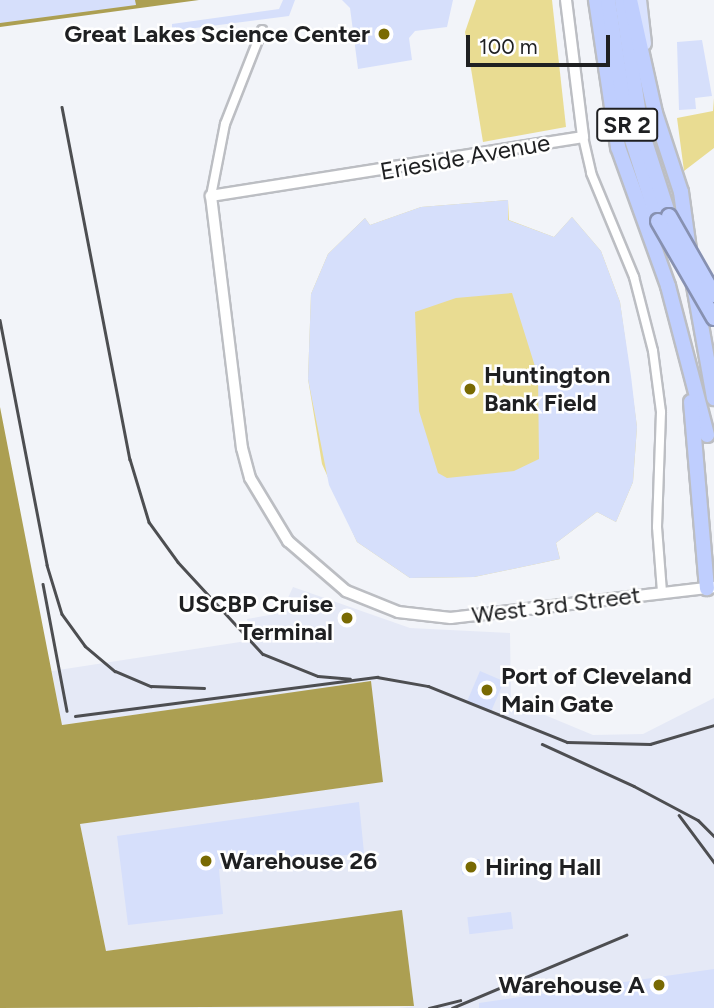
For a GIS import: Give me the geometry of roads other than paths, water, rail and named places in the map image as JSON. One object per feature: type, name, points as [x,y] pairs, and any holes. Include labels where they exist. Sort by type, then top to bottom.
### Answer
[{"type":"highway","points":[[596,0],[618,147],[681,335],[707,435],[697,315],[681,192],[655,113],[646,55],[630,0]]},
{"type":"highway","name":"SR 2","points":[[608,0],[626,124],[664,219],[714,318]]},
{"type":"highway","name":"SR 2","points":[[622,0],[641,129],[664,219],[714,295]]},
{"type":"highway","points":[[697,315],[714,398]]},
{"type":"highway","points":[[681,335],[711,587]]},
{"type":"main road","points":[[640,0],[646,55]]},
{"type":"street","name":"Erieside Avenue","points":[[211,196],[583,137],[566,0]]},
{"type":"street","points":[[211,196],[225,124],[262,30]]},
{"type":"street","points":[[583,137],[591,173],[634,277],[653,351],[661,412],[657,527],[662,592]]},
{"type":"street","name":"West 3rd Street","points":[[211,196],[250,478],[268,513],[307,560],[346,590],[397,612],[461,617],[711,587]]},
{"type":"railway","points":[[62,107],[130,459],[149,522],[178,562],[263,654],[318,676],[350,679]]},
{"type":"railway","points":[[0,320],[47,565],[62,614],[85,646],[115,671],[151,686],[204,688]]},
{"type":"railway","points":[[43,584],[67,711]]},
{"type":"railway","points":[[75,716],[377,677],[428,686],[567,742],[650,744],[714,725]]},
{"type":"railway","points":[[542,744],[634,786],[698,820],[714,836]]},
{"type":"railway","points":[[679,815],[714,862]]},
{"type":"railway","points":[[452,1008],[626,935]]},
{"type":"railway","points":[[429,1008],[460,1000]]},
{"type":"place","name":"Great Lakes Science Center","points":[[384,34]]},
{"type":"place","name":"Huntington Bank Field","points":[[470,389]]},
{"type":"place","name":"USCBP Cruise Terminal","points":[[347,618]]},
{"type":"place","name":"Port of Cleveland Main Gate","points":[[487,690]]},
{"type":"place","name":"Warehouse 26","points":[[206,861]]},
{"type":"place","name":"Hiring Hall","points":[[471,867]]},
{"type":"place","name":"Warehouse A","points":[[659,985]]}]
